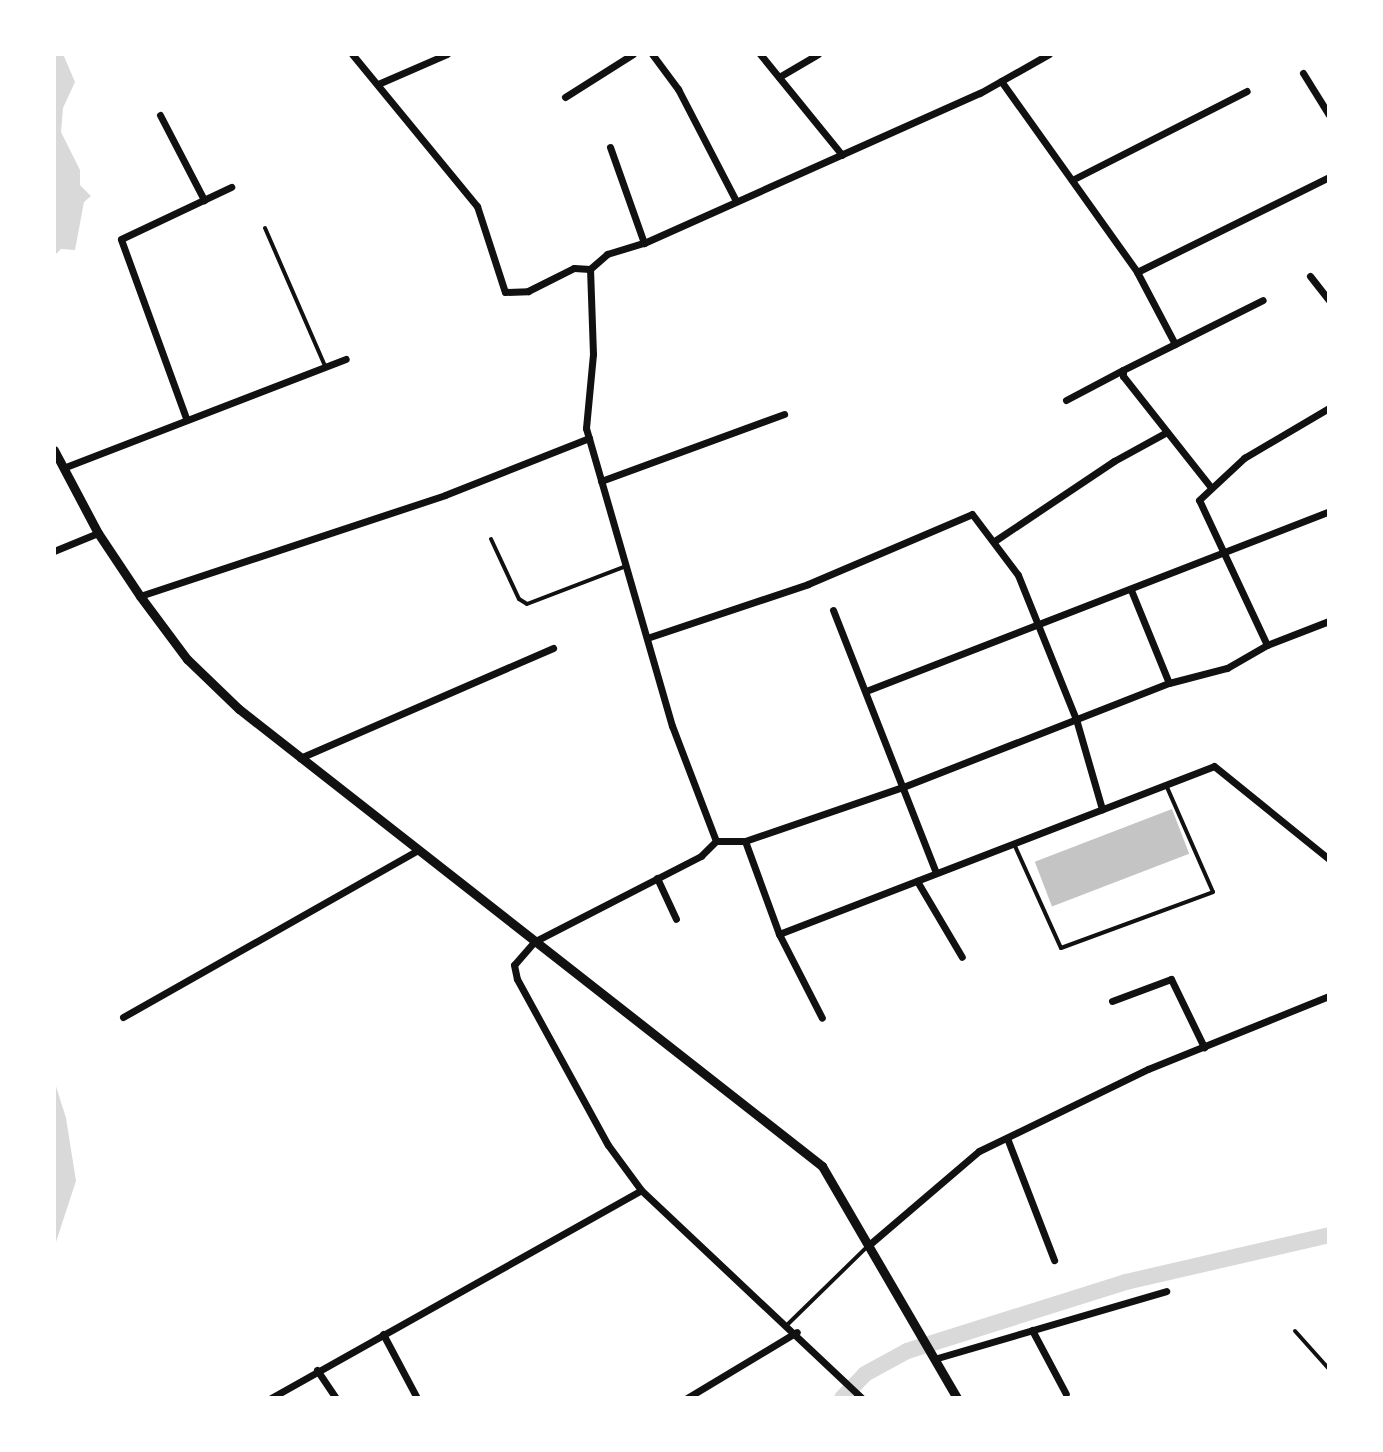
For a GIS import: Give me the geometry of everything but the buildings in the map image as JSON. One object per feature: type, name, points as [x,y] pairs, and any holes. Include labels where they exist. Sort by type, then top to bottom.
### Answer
[{"type":"street","points":[[352,54],[477,206],[505,292],[528,291],[574,268],[590,269],[607,254],[644,243],[842,155],[1001,81],[1049,54]]},
{"type":"street","points":[[378,84],[447,54]]},
{"type":"street","points":[[565,97],[633,54]]},
{"type":"street","points":[[652,54],[678,89],[736,201]]},
{"type":"street","points":[[760,54],[842,155]]},
{"type":"street","points":[[779,77],[818,54]]},
{"type":"street","points":[[1303,73],[1329,115]]},
{"type":"street","points":[[1001,81],[1137,272],[1175,344]]},
{"type":"street","points":[[1072,180],[1247,91]]},
{"type":"street","points":[[160,115],[204,200]]},
{"type":"street","points":[[610,147],[644,243]]},
{"type":"street","points":[[1137,272],[1329,177]]},
{"type":"street","points":[[186,418],[121,239],[231,187]]},
{"type":"street","points":[[590,269],[589,438],[672,726],[716,841]]},
{"type":"street","points":[[1310,276],[1329,300]]},
{"type":"street","points":[[1066,400],[1263,300]]},
{"type":"street","points":[[63,468],[186,418],[346,359]]},
{"type":"street","points":[[1123,370],[1210,486]]},
{"type":"street","points":[[1267,645],[1228,554],[1199,500],[1210,486],[1244,458],[1329,408]]},
{"type":"street","points":[[601,481],[784,414]]},
{"type":"street","points":[[996,540],[1114,461],[1167,432]]},
{"type":"street","points":[[140,596],[445,495],[589,438]]},
{"type":"street","points":[[54,450],[98,533],[187,659],[300,758],[822,1166],[957,1398]]},
{"type":"street","points":[[866,691],[1228,554],[1329,511]]},
{"type":"street","points":[[647,638],[808,584],[966,513],[975,516],[996,540],[1018,575],[1076,719],[1102,809]]},
{"type":"street","points":[[54,551],[98,533]]},
{"type":"street","points":[[1131,590],[1169,683]]},
{"type":"street","points":[[833,610],[936,873]]},
{"type":"street","points":[[862,1398],[797,1332],[641,1190],[593,1119],[517,979],[514,965],[534,942],[701,856],[716,841],[745,841],[903,787],[1169,683],[1227,668],[1267,645],[1329,621]]},
{"type":"street","points":[[300,758],[553,648]]},
{"type":"street","points":[[779,934],[1214,766],[1329,859]]},
{"type":"street","points":[[745,841],[779,934],[822,1018]]},
{"type":"street","points":[[123,1017],[417,851]]},
{"type":"street","points":[[657,878],[676,919]]},
{"type":"street","points":[[917,881],[962,957]]},
{"type":"street","points":[[1112,1001],[1171,979],[1204,1047]]},
{"type":"street","points":[[870,1244],[979,1151],[1204,1047],[1329,996]]},
{"type":"street","points":[[1007,1138],[1054,1260]]},
{"type":"street","points":[[271,1398],[641,1190]]},
{"type":"street","points":[[934,1359],[1166,1291]]},
{"type":"street","points":[[1032,1330],[1066,1394]]},
{"type":"street","points":[[687,1398],[797,1332]]},
{"type":"street","points":[[383,1334],[417,1398]]},
{"type":"street","points":[[317,1370],[336,1398]]},
{"type":"lane","points":[[265,228],[326,368]]},
{"type":"lane","points":[[491,539],[519,599],[527,604],[626,566]]},
{"type":"lane","points":[[1013,844],[1061,948],[1213,892],[1166,785]]},
{"type":"lane","points":[[788,1324],[870,1244]]},
{"type":"lane","points":[[1295,1331],[1329,1369]]},
{"type":"shaded area","points":[[54,54],[63,54],[75,82],[63,108],[61,132],[80,170],[80,185],[91,196],[84,202],[75,250],[61,249],[54,256]]},
{"type":"shaded area","points":[[54,1080],[66,1118],[76,1181],[54,1248]]},
{"type":"waterway","points":[[842,1398],[865,1374],[907,1351],[1126,1282],[1329,1235]]}]
